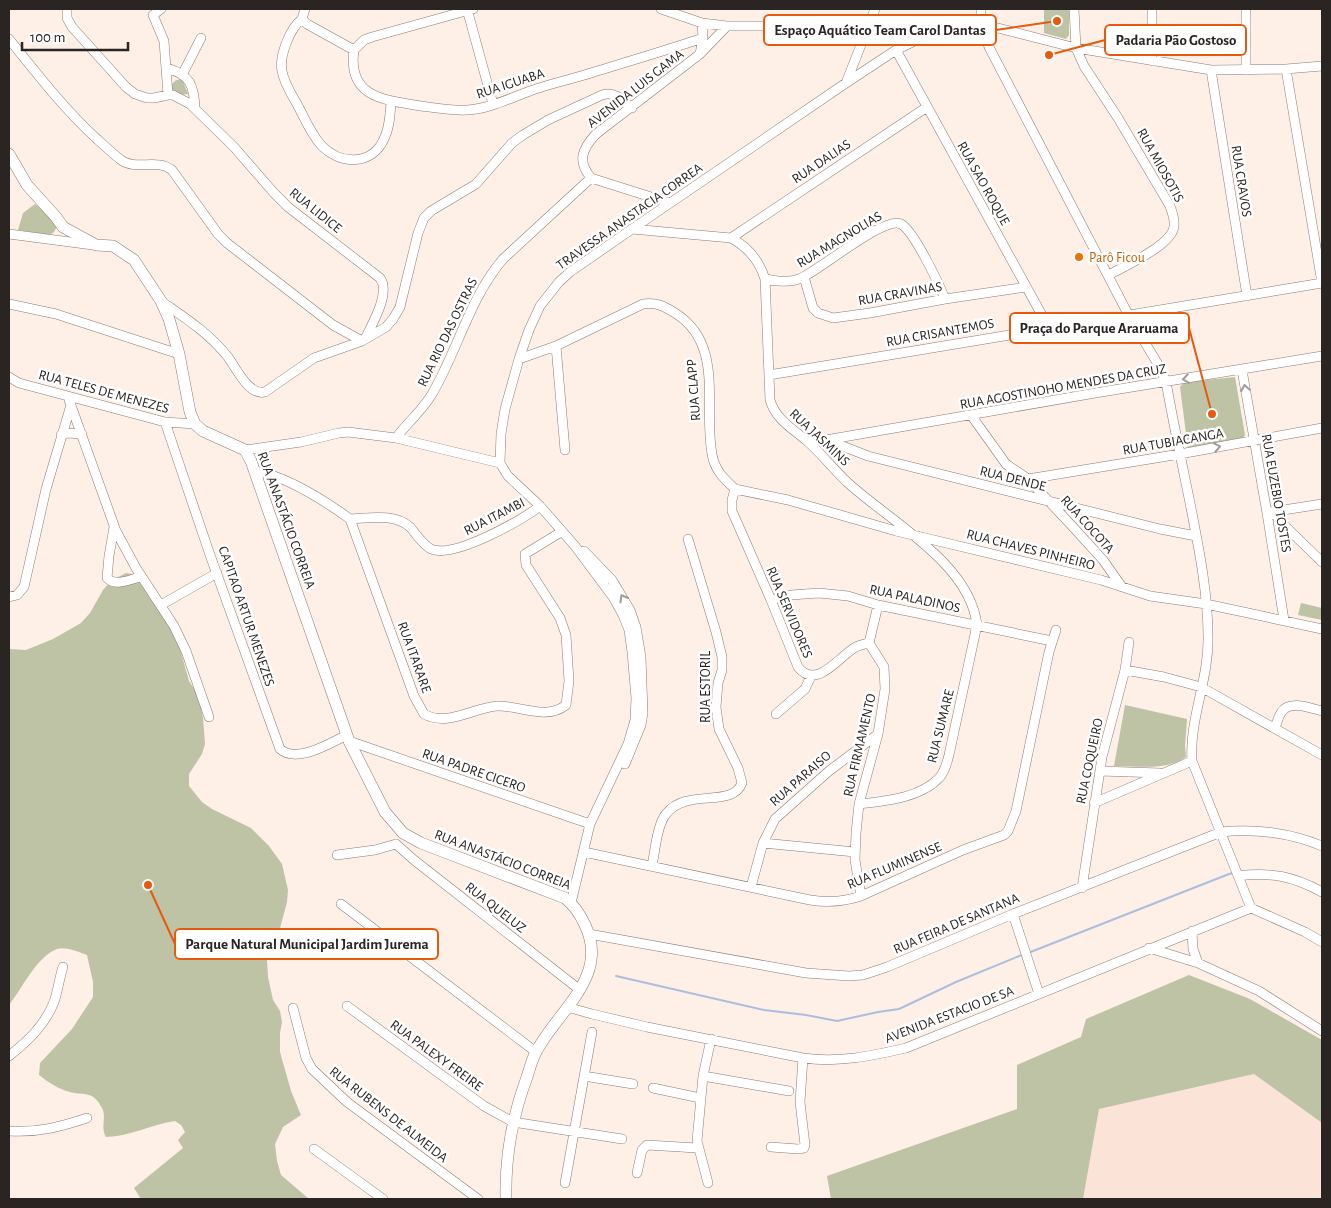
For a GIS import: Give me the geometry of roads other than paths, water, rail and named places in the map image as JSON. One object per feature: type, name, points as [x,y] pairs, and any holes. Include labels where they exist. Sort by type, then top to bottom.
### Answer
[{"type":"main road","points":[[9,154],[27,185],[63,227],[96,246],[113,246],[134,260],[161,301],[174,335],[190,412],[195,424]]},
{"type":"main road","name":"RUA ANASTÁCIO CORREIA","points":[[195,424],[203,431],[245,450],[255,471],[348,738],[385,812],[403,833],[421,843],[550,891],[572,903],[589,934],[592,951],[588,976],[536,1052],[523,1088],[513,1122],[505,1167],[506,1199]]},
{"type":"street","points":[[67,9],[67,18],[72,27],[126,87],[135,94],[147,98],[171,95],[164,41],[154,11]]},
{"type":"street","points":[[305,9],[302,19],[290,36],[284,51],[282,70],[287,86],[314,136],[322,146],[333,154],[354,161],[362,160],[376,152],[387,132],[391,102]]},
{"type":"street","points":[[302,19],[307,24],[354,50],[364,40],[372,37],[469,9],[493,104]]},
{"type":"street","points":[[661,9],[702,23],[727,26],[781,26],[863,37]]},
{"type":"street","points":[[846,84],[875,9]]},
{"type":"street","points":[[981,9],[981,28],[998,64],[1129,316],[1159,366],[1166,382],[1196,536],[1206,604],[1208,655],[1192,735],[1192,762],[1251,908],[1306,932],[1322,942]]},
{"type":"street","points":[[1074,9],[1076,48]]},
{"type":"street","points":[[1152,9],[1152,60]]},
{"type":"street","points":[[1246,9],[1246,70]]},
{"type":"street","name":"AVENIDA LUIS GAMA","points":[[700,54],[703,38],[702,23]]},
{"type":"street","name":"AVENIDA LUIS GAMA","points":[[591,178],[584,169],[582,162],[583,153],[588,142],[700,54],[727,26]]},
{"type":"street","name":"TRAVESSA ANASTACIA CORREA","points":[[500,463],[500,434],[505,409],[519,360],[535,317],[547,295],[570,272],[896,50],[921,38],[963,30],[998,28],[1076,48],[1211,70],[1286,69],[1322,66]]},
{"type":"street","points":[[182,75],[201,38]]},
{"type":"street","name":"RUA IGUABA","points":[[354,50],[353,67],[361,86],[369,93],[391,102],[466,110],[493,104],[540,87],[602,70],[703,38]]},
{"type":"street","points":[[9,39],[84,128],[122,161],[134,165],[158,164],[172,170],[226,243],[333,325],[364,340]]},
{"type":"street","name":"RUA MIOSOTIS","points":[[1076,48],[1084,66],[1118,118],[1170,206],[1173,217],[1174,226],[1168,239],[1109,275]]},
{"type":"street","name":"RUA SAO ROQUE","points":[[896,50],[1049,328]]},
{"type":"street","points":[[167,68],[178,71],[193,86],[195,108]]},
{"type":"street","points":[[1286,69],[1322,283]]},
{"type":"street","name":"RUA CRAVOS","points":[[1211,70],[1247,296]]},
{"type":"street","points":[[161,301],[208,334],[249,385],[259,393],[263,393],[314,358],[364,340],[386,327],[400,307],[418,233],[424,218],[431,211],[476,184],[512,142],[548,120],[608,93],[619,98],[632,108]]},
{"type":"street","name":"RUA LIDICE","points":[[171,95],[195,108],[234,147],[274,194],[288,207],[380,278],[384,285],[383,297],[364,340]]},
{"type":"street","name":"RUA DALIAS","points":[[731,238],[927,107]]},
{"type":"street","points":[[591,178],[670,203]]},
{"type":"street","name":"RUA RIO DAS OSTRAS","points":[[396,438],[433,394],[458,343],[473,306],[492,272],[591,178]]},
{"type":"street","name":"RUA MAGNOLIAS","points":[[765,279],[783,282],[804,277],[874,231],[894,222],[902,225],[910,234],[946,299]]},
{"type":"street","points":[[632,229],[731,238]]},
{"type":"street","points":[[9,234],[96,246]]},
{"type":"street","name":"RUA JASMINS","points":[[731,238],[754,256],[761,267],[765,279],[770,400],[775,412],[783,422],[808,442],[847,482],[917,536],[950,571],[970,597],[976,612],[978,625]]},
{"type":"street","name":"RUA CRAVINAS","points":[[804,277],[813,308],[818,313],[825,316],[845,317],[1026,287]]},
{"type":"street","name":"RUA CRISANTEMOS","points":[[769,375],[1322,283]]},
{"type":"street","points":[[9,304],[56,314],[179,354]]},
{"type":"street","name":"RUA CLAPP","points":[[519,360],[556,346],[643,304],[659,304],[687,322],[697,333],[706,356],[713,460],[720,473],[735,488]]},
{"type":"street","points":[[556,346],[565,450]]},
{"type":"street","name":"RUA AGOSTINOHO MENDES DA CRUZ","points":[[808,442],[1322,356]]},
{"type":"street","name":"RUA EUZEBIO TOSTES","points":[[1242,370],[1254,440],[1270,512],[1284,620]]},
{"type":"street","name":"RUA TELES DE MENEZES","points":[[9,377],[18,383],[72,405],[87,402],[166,422],[195,424]]},
{"type":"street","points":[[72,405],[87,402]]},
{"type":"street","points":[[72,405],[114,527],[141,577],[174,626],[186,652],[209,717]]},
{"type":"street","points":[[9,596],[17,594],[24,587],[46,489],[72,405]]},
{"type":"street","name":"RUA COCOTA","points":[[972,415],[1006,464],[1028,479],[1106,565],[1123,587]]},
{"type":"street","name":"CAPITAO ARTUR MENEZES","points":[[166,422],[217,573],[280,749],[284,753],[291,755],[308,753],[348,738]]},
{"type":"street","name":"RUA TUBIACANGA","points":[[1028,479],[1322,428]]},
{"type":"street","points":[[245,450],[301,442],[339,432],[348,432],[396,438],[500,463],[514,482],[540,506],[561,532],[599,565],[620,593],[630,610],[636,627],[641,657],[643,701],[641,725],[626,762],[617,777],[605,790],[590,824],[572,903]]},
{"type":"street","points":[[62,436],[82,434]]},
{"type":"street","name":"RUA DENDE","points":[[826,440],[868,456],[1160,530],[1196,536]]},
{"type":"street","points":[[255,471],[280,478],[350,519]]},
{"type":"street","name":"RUA CHAVES PINHEIRO","points":[[735,488],[788,500],[917,536],[1101,580],[1150,596],[1206,604],[1322,629]]},
{"type":"street","name":"RUA SERVIDORES","points":[[735,488],[732,511],[798,667],[803,673],[811,676],[820,674],[855,647],[869,643]]},
{"type":"street","points":[[1270,512],[1322,504]]},
{"type":"street","name":"RUA ITAMBI","points":[[350,519],[384,518],[405,522],[432,549],[443,550],[473,543],[516,522],[540,506]]},
{"type":"street","points":[[1068,522],[1076,508]]},
{"type":"street","points":[[1270,512],[1322,562]]},
{"type":"street","name":"RUA ITARARE","points":[[350,519],[414,696],[424,714],[440,718],[452,718],[496,706],[543,712],[556,710],[566,705],[569,681],[566,636],[560,618],[524,559],[525,554],[561,532]]},
{"type":"street","points":[[114,527],[108,556],[107,578],[111,582],[116,582],[141,577]]},
{"type":"street","name":"RUA ESTORIL","points":[[652,866],[660,827],[670,810],[681,802],[730,796],[736,792],[742,783],[738,768],[720,729],[716,707],[718,682],[722,670],[722,657],[688,540]]},
{"type":"street","points":[[1101,580],[1106,565]]},
{"type":"street","points":[[161,605],[217,573]]},
{"type":"street","name":"RUA PALADINOS","points":[[771,600],[792,595],[819,593],[848,596],[878,605],[1052,641]]},
{"type":"street","points":[[869,643],[878,605]]},
{"type":"street","name":"RUA SUMARE","points":[[859,804],[884,801],[918,791],[927,787],[941,775],[946,767],[978,625]]},
{"type":"street","name":"RUA FLUMINENSE","points":[[584,852],[818,902],[841,902],[861,896],[963,850],[998,838],[1008,831],[1016,811],[1052,641],[1056,630]]},
{"type":"street","name":"RUA COQUEIRO","points":[[1082,888],[1100,771],[1125,670],[1129,642]]},
{"type":"street","name":"RUA FIRMAMENTO","points":[[861,896],[855,852],[859,804],[878,734],[886,689],[885,671],[879,657],[869,643]]},
{"type":"street","points":[[1125,670],[1164,677],[1201,687],[1322,755]]},
{"type":"street","points":[[776,714],[805,689],[811,676]]},
{"type":"street","points":[[1275,728],[1281,712],[1289,706],[1322,711]]},
{"type":"street","name":"RUA PARAISO","points":[[751,887],[763,843],[771,824],[787,807],[849,754],[878,734]]},
{"type":"street","name":"RUA PADRE CICERO","points":[[348,738],[590,824]]},
{"type":"street","points":[[1094,803],[1192,762]]},
{"type":"street","points":[[1100,771],[1164,773]]},
{"type":"street","name":"RUA FEIRA DE SANTANA","points":[[589,934],[806,973],[863,975],[1221,832],[1237,830],[1262,831],[1305,840],[1322,846]]},
{"type":"street","points":[[337,855],[375,850],[396,844],[403,833]]},
{"type":"street","points":[[763,843],[855,852]]},
{"type":"street","name":"RUA QUELUZ","points":[[396,844],[580,990]]},
{"type":"street","points":[[1238,876],[1256,873],[1288,876],[1322,892]]},
{"type":"street","points":[[341,904],[536,1052]]},
{"type":"street","name":"AVENIDA ESTACIO DE SA","points":[[567,1007],[647,1027],[804,1058],[828,1060],[856,1059],[906,1048],[1251,908]]},
{"type":"street","points":[[1012,914],[1039,994]]},
{"type":"street","points":[[1192,931],[1193,949],[1198,963]]},
{"type":"street","points":[[1149,948],[1198,963],[1259,991],[1322,1031]]},
{"type":"street","points":[[9,1056],[29,1040],[48,1016],[55,1000],[63,967]]},
{"type":"street","name":"RUA PALEXY FREIRE","points":[[347,1006],[496,1114],[513,1122],[622,1139]]},
{"type":"street","name":"RUA RUBENS DE ALMEIDA","points":[[293,1008],[306,1058],[312,1069],[354,1107],[478,1199]]},
{"type":"street","points":[[565,1183],[592,1032]]},
{"type":"street","points":[[708,1183],[697,1148],[700,1098],[711,1040]]},
{"type":"street","points":[[771,1147],[798,1150],[804,1148],[800,1102],[804,1058]]},
{"type":"street","points":[[584,1076],[633,1084]]},
{"type":"street","points":[[703,1076],[789,1091]]},
{"type":"street","points":[[653,1088],[700,1098]]},
{"type":"street","points":[[9,1131],[24,1132],[61,1127],[87,1118]]},
{"type":"street","points":[[637,1173],[642,1150],[647,1145],[697,1148]]},
{"type":"street","points":[[314,1149],[383,1199]]},
{"type":"waterway","points":[[1028,953],[1234,873]]},
{"type":"waterway","points":[[616,976],[764,1010],[837,1021],[899,1009],[956,982],[1024,954]]},
{"type":"place","name":"Espaço Aquático Team Carol Dantas","points":[[1057,21]]},
{"type":"place","name":"Padaria Pão Gostoso","points":[[1049,55]]},
{"type":"place","name":"Parô Ficou","points":[[1079,257]]},
{"type":"place","name":"Praça do Parque Araruama","points":[[1212,414]]},
{"type":"place","name":"Parque Natural Municipal Jardim Jurema","points":[[148,885]]}]
